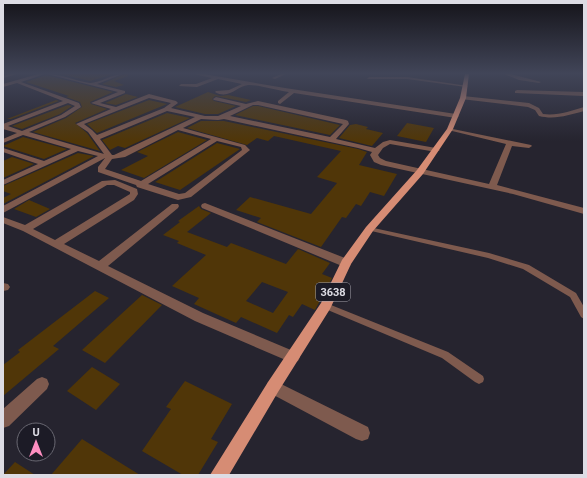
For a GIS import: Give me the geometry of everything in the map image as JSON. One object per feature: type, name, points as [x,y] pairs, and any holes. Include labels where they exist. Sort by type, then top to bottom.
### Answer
[{"type":"main road","name":"3638","points":[[219,475],[273,387],[326,306],[346,263],[369,229],[420,172],[436,150],[450,129],[463,98]]},
{"type":"street","points":[[3,141],[62,116],[78,107],[77,104],[55,96]]},
{"type":"street","points":[[112,96],[94,103],[116,109]]},
{"type":"street","points":[[107,157],[96,138],[90,131],[79,124],[148,96]]},
{"type":"street","points":[[96,138],[166,109],[175,102],[150,96]]},
{"type":"street","points":[[280,102],[287,96]]},
{"type":"street","points":[[322,96],[456,116]]},
{"type":"street","points":[[463,98],[529,105],[537,109],[541,115],[544,116],[554,116],[584,109]]},
{"type":"street","points":[[216,99],[244,105],[258,103],[346,122],[346,124],[332,139]]},
{"type":"street","points":[[3,127],[68,101]]},
{"type":"street","points":[[225,117],[244,105]]},
{"type":"street","points":[[166,109],[202,116],[217,118],[225,117],[332,139],[376,151]]},
{"type":"street","points":[[3,127],[107,157],[122,156],[202,116]]},
{"type":"street","points":[[107,157],[101,170],[173,197],[182,197],[188,195],[246,150],[243,146],[176,128]]},
{"type":"street","points":[[450,129],[509,143],[529,146]]},
{"type":"street","points":[[140,184],[216,139]]},
{"type":"street","points":[[436,150],[386,142],[376,151],[375,158],[379,161],[420,172],[492,187],[584,211]]},
{"type":"street","points":[[492,187],[510,145],[509,143]]},
{"type":"street","points":[[3,183],[78,148]]},
{"type":"street","points":[[3,150],[44,164]]},
{"type":"street","points":[[3,210],[107,157]]},
{"type":"street","points":[[26,229],[102,184],[115,182],[134,191],[131,198],[56,244]]},
{"type":"street","points":[[100,266],[176,206]]},
{"type":"street","points":[[205,206],[346,263]]},
{"type":"street","points":[[3,220],[26,229],[199,317],[293,357]]},
{"type":"street","points":[[3,420],[42,384]]},
{"type":"street","points":[[273,387],[362,433]]},
{"type":"lane","points":[[369,229],[489,256],[526,267],[573,295],[584,315]]},
{"type":"lane","points":[[326,306],[445,355],[479,380]]},
{"type":"building","points":[[103,96],[90,102],[91,104],[107,109],[75,123],[87,133],[100,151],[33,132],[66,118],[82,107],[80,102],[66,97]]},
{"type":"building","points":[[121,96],[138,97],[116,105],[105,103]]},
{"type":"building","points":[[199,96],[215,96],[212,99],[214,101],[236,106],[218,114],[205,114],[175,107]]},
{"type":"building","points":[[217,96],[234,96],[251,100],[246,102]]},
{"type":"building","points":[[56,100],[59,101],[11,119],[7,119]]},
{"type":"building","points":[[149,100],[167,104],[97,133],[87,124]]},
{"type":"building","points":[[68,105],[72,106],[60,114],[22,129],[12,126]]},
{"type":"building","points":[[253,106],[340,125],[330,135],[235,115]]},
{"type":"building","points":[[167,113],[190,118],[125,148],[118,146],[110,150],[102,140]]},
{"type":"building","points":[[201,121],[224,121],[358,149],[367,152],[359,165],[397,174],[384,196],[370,192],[361,206],[356,204],[346,218],[342,217],[321,247],[257,222],[261,218],[236,210],[250,197],[311,214],[337,183],[317,177],[341,151],[274,136],[268,141],[257,138],[247,145],[187,128]]},
{"type":"building","points":[[407,123],[434,128],[426,142],[397,136]]},
{"type":"building","points":[[356,124],[368,127],[366,129],[383,133],[372,146],[339,138],[350,125]]},
{"type":"building","points":[[178,132],[207,140],[144,178],[121,170],[148,156],[137,152]]},
{"type":"building","points":[[23,137],[67,149],[44,159],[3,146]]},
{"type":"building","points":[[217,143],[240,149],[180,190],[155,182]]},
{"type":"building","points":[[78,153],[94,156],[3,204],[3,198],[11,194],[3,191],[3,186]]},
{"type":"building","points":[[12,157],[34,164],[3,178],[3,161]]},
{"type":"building","points":[[29,200],[50,209],[36,217],[14,209]]},
{"type":"building","points":[[199,206],[201,209],[211,213],[187,232],[227,247],[231,243],[286,264],[298,249],[330,263],[322,274],[332,278],[315,310],[302,304],[293,317],[289,315],[277,333],[241,317],[236,323],[194,304],[199,298],[172,286],[206,255],[177,243],[179,241],[163,235],[180,222],[178,221]],"holes":[[[262,282],[288,292],[273,313],[246,301]]]},
{"type":"building","points":[[95,291],[109,298],[53,346],[59,349],[3,396],[3,365],[20,352],[18,350]]},
{"type":"building","points":[[142,295],[162,305],[105,363],[82,350]]},
{"type":"building","points":[[92,367],[120,384],[96,410],[67,391]]},
{"type":"building","points":[[185,381],[232,404],[211,439],[218,442],[198,475],[183,475],[142,451],[171,409],[166,407]]},
{"type":"building","points":[[82,439],[140,475],[51,475]]},
{"type":"building","points":[[15,462],[35,475],[3,475]]}]
